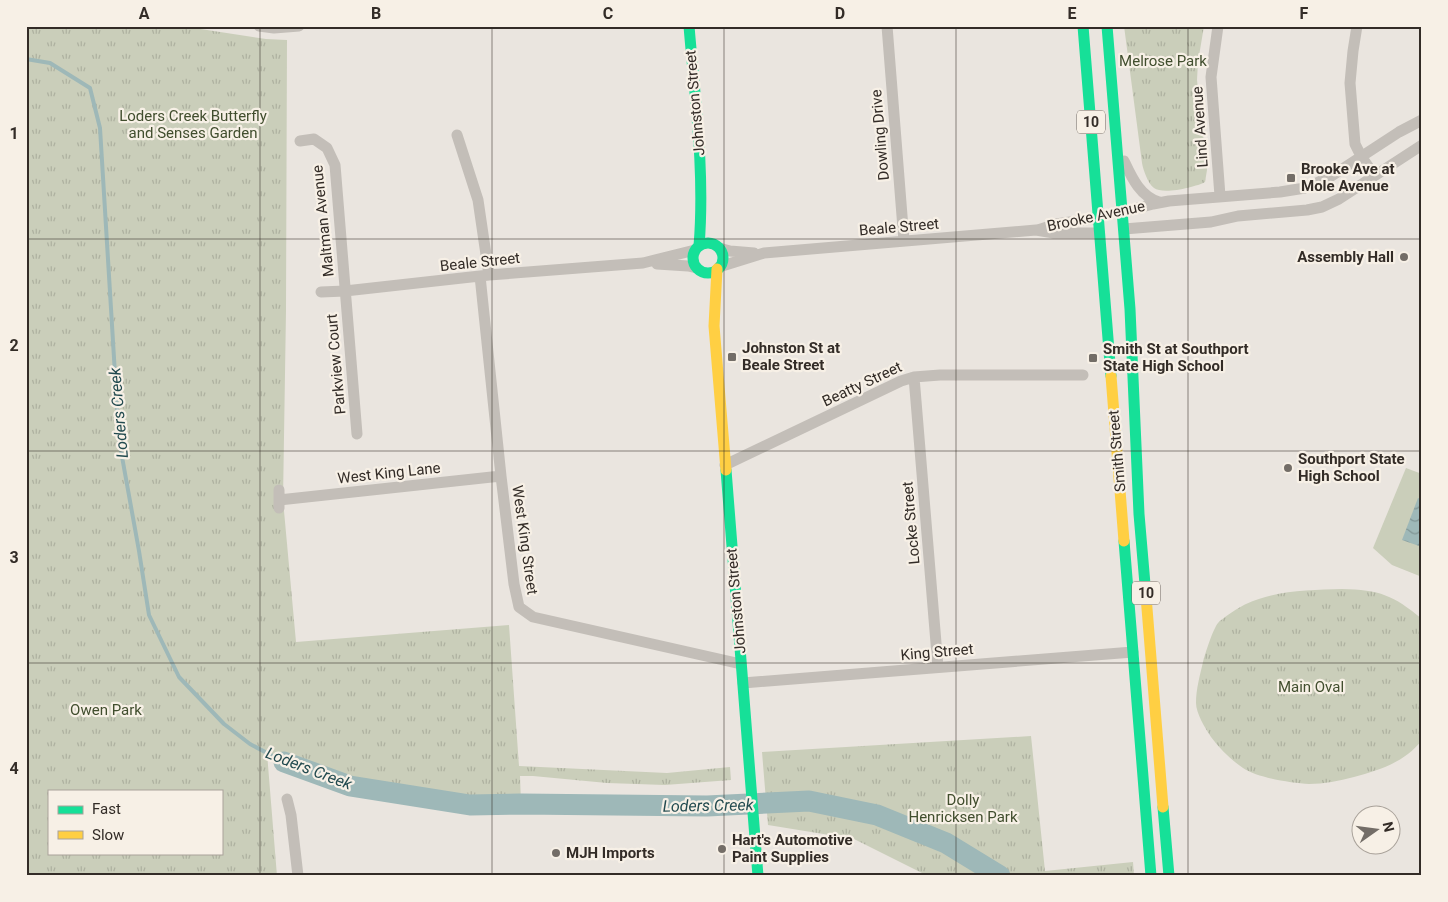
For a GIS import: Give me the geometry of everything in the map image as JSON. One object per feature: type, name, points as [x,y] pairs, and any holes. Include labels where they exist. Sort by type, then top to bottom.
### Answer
[{"type":"main road","name":"Johnston Street","points":[[689,26],[701,179],[701,221],[697,248]]},
{"type":"main road","name":"Smith Street","points":[[1083,26],[1151,876]]},
{"type":"main road","name":"Smith Street","points":[[1107,26],[1130,309],[1140,514],[1169,876]]},
{"type":"main road","name":"Johnston Street","points":[[701,179],[710,228],[716,246]]},
{"type":"main road","name":"Brooke Avenue","points":[[1098,218],[1123,212]]},
{"type":"main road","name":"Brooke Avenue","points":[[1099,233],[1124,229]]},
{"type":"main road","points":[[706,243],[716,246],[722,256],[721,264],[718,268],[708,272],[698,269],[693,259],[697,248],[706,243]]},
{"type":"main road","name":"Johnston Street","points":[[718,268],[714,288],[714,326],[758,876]]},
{"type":"main road","name":"Johnston Street","points":[[698,269],[708,295],[714,326]]},
{"type":"street","points":[[259,26],[274,28],[299,26]]},
{"type":"street","name":"Dowling Drive","points":[[887,26],[904,242]]},
{"type":"street","name":"Lind Avenue","points":[[1218,26],[1211,77],[1220,196]]},
{"type":"street","points":[[1357,26],[1350,83],[1355,144],[1374,175]]},
{"type":"street","name":"Brooke Avenue","points":[[1123,212],[1159,202],[1280,192],[1305,188],[1330,177],[1399,132],[1422,120]]},
{"type":"street","name":"West King Street","points":[[457,135],[478,200],[501,476],[514,584],[519,607],[533,617],[742,664]]},
{"type":"street","name":"Maltman Avenue","points":[[300,141],[314,139],[327,148],[335,165],[345,291]]},
{"type":"street","name":"Brooke Avenue","points":[[1124,229],[1211,222],[1242,216],[1283,213],[1327,205],[1422,145]]},
{"type":"street","points":[[1118,148],[1132,178],[1139,188],[1152,200],[1159,202]]},
{"type":"street","name":"Brooke Avenue","points":[[1036,230],[1052,225],[1098,218]]},
{"type":"street","name":"Beale Street","points":[[716,246],[730,251],[764,253],[1036,230]]},
{"type":"street","name":"Brooke Avenue","points":[[1036,230],[1054,233],[1099,233]]},
{"type":"street","name":"Beale Street","points":[[643,263],[697,248]]},
{"type":"street","name":"Beale Street","points":[[718,268],[764,253]]},
{"type":"street","name":"Beale Street","points":[[321,292],[643,263],[688,266],[698,269]]},
{"type":"street","name":"Parkview Court","points":[[345,291],[357,434]]},
{"type":"street","name":"Beatty Street","points":[[725,465],[901,381],[914,377],[940,375],[1083,376]]},
{"type":"street","name":"Locke Street","points":[[914,377],[938,667]]},
{"type":"street","name":"West King Lane","points":[[279,499],[501,476]]},
{"type":"street","name":"King Street","points":[[743,683],[1133,652]]},
{"type":"street","points":[[287,799],[291,815],[298,876]]},
{"type":"green space","name":"Loders Creek Butterfly and Senses Garden","points":[[26,26],[181,26],[266,39],[287,40],[283,500],[296,642],[509,625],[519,766],[667,773],[730,767],[731,780],[665,785],[607,783],[520,776],[521,804],[470,805],[350,786],[284,762],[267,753],[277,876],[26,876]]},
{"type":"green space","name":"Melrose Park","points":[[1124,26],[1204,26],[1197,80],[1207,170],[1205,182],[1187,188],[1164,191],[1154,188],[1148,180],[1142,163]]},
{"type":"green space","points":[[1406,468],[1422,474],[1422,577],[1392,565],[1373,548]]},
{"type":"green space","name":"Main Oval","points":[[1342,589],[1385,595],[1403,604],[1422,619],[1422,740],[1400,760],[1364,774],[1332,782],[1309,784],[1275,779],[1249,772],[1230,758],[1214,741],[1199,716],[1196,707],[1197,687],[1203,662],[1216,626],[1243,605],[1257,599],[1281,593]]},
{"type":"green space","name":"Dolly Henricksen Park","points":[[1031,736],[1045,871],[1133,862],[1134,876],[928,876],[854,839],[768,825],[762,752]]},
{"type":"water","points":[[1418,498],[1422,500],[1422,547],[1402,540]]},
{"type":"waterway","name":"Loders Creek","points":[[26,59],[50,63],[90,88],[100,128],[119,440],[149,615],[179,677],[224,724],[250,744],[284,762]]},
{"type":"waterway","name":"Loders Creek","points":[[284,762],[350,786],[470,805],[707,806],[809,801],[877,815],[946,843],[1000,876]]},
{"type":"traffic: fast","points":[[689,26],[700,164],[701,219],[699,246]]},
{"type":"traffic: fast","points":[[1083,26],[1111,376]]},
{"type":"traffic: fast","points":[[1107,26],[1130,309],[1139,514],[1146,596]]},
{"type":"traffic: fast","points":[[708,243],[718,248],[723,258],[718,268],[708,273],[698,268],[693,258],[698,248],[708,243]]},
{"type":"traffic: fast","points":[[726,470],[758,876]]},
{"type":"traffic: fast","points":[[1124,541],[1151,876]]},
{"type":"traffic: fast","points":[[1163,807],[1169,876]]},
{"type":"traffic: slow","points":[[717,269],[714,326],[726,470]]},
{"type":"traffic: slow","points":[[1111,376],[1124,541]]},
{"type":"traffic: slow","points":[[1146,596],[1163,807]]},
{"type":"place","name":"Brooke Ave at Mole Avenue","points":[[1291,178]]},
{"type":"place","name":"Assembly Hall","points":[[1404,257]]},
{"type":"place","name":"Johnston St at Beale Street","points":[[732,357]]},
{"type":"place","name":"Smith St at Southport State High School","points":[[1093,358]]},
{"type":"place","name":"Southport State High School","points":[[1288,468]]},
{"type":"place","name":"Hart's Automotive Paint Supplies","points":[[722,849]]},
{"type":"place","name":"MJH Imports","points":[[556,853]]},
{"type":"park label","name":"Owen Park","points":[[106,710]]}]
